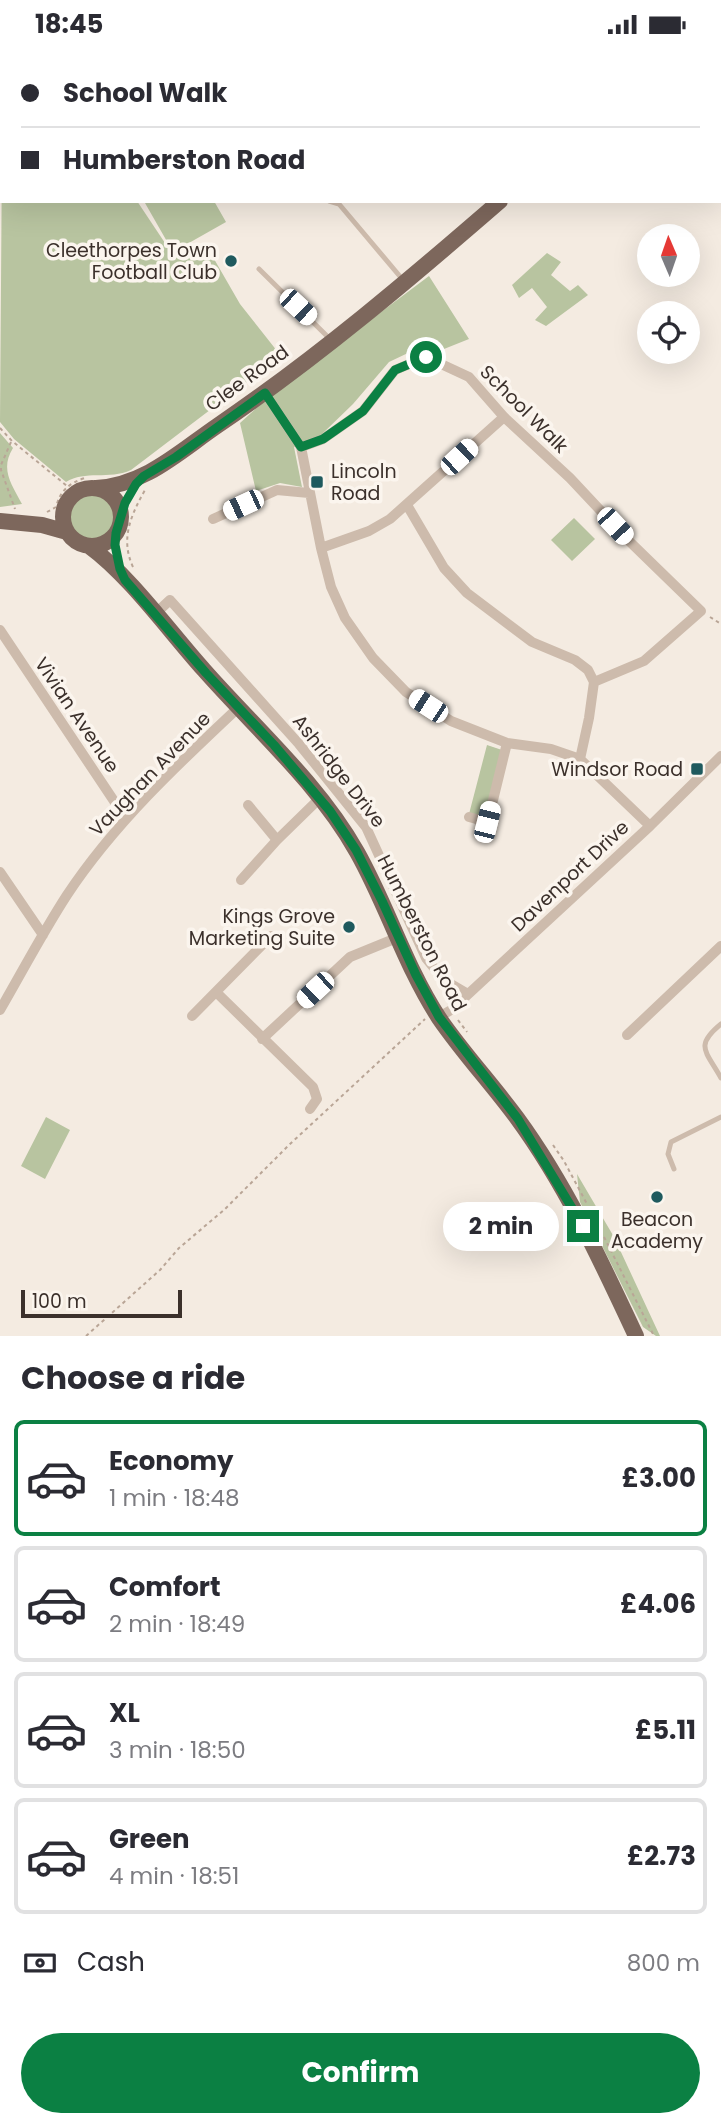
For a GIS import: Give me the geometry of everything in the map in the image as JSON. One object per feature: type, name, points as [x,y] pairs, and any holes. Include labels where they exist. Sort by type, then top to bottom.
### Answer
[{"type":"main road","name":"Clee Road","points":[[96,488],[121,485],[144,476],[176,457],[265,393],[406,283],[498,203]]},
{"type":"main road","name":"Clee Road","points":[[121,514],[130,493],[144,476]]},
{"type":"main road","points":[[15,522],[55,527],[67,532],[80,544],[89,546],[104,543],[116,533],[121,514],[113,497],[96,488],[80,490],[67,501],[64,509],[67,532]]},
{"type":"main road","points":[[15,522],[41,520],[64,509]]},
{"type":"main road","name":"Humberston Road","points":[[116,533],[116,557],[125,580]]},
{"type":"main road","name":"Humberston Road","points":[[89,546],[109,561],[320,798],[356,850],[437,1013],[518,1119],[565,1195],[594,1246],[636,1336]]},
{"type":"street","name":"School Walk","points":[[301,447],[323,439],[363,411],[395,370],[426,357],[469,377],[504,417],[570,478],[629,541],[701,611]]},
{"type":"street","points":[[265,393],[301,447],[331,587],[345,618],[373,659],[406,692],[451,721],[507,743],[551,749],[580,758],[650,826]]},
{"type":"street","points":[[321,548],[369,531],[390,519],[504,417]]},
{"type":"street","points":[[213,519],[277,490],[309,493]]},
{"type":"street","points":[[408,505],[444,568],[467,593],[532,642],[575,660],[588,670],[594,682],[590,718],[580,758]]},
{"type":"street","name":"Ashridge Drive","points":[[155,614],[170,600],[299,744],[366,827],[426,958],[444,980],[468,994]]},
{"type":"street","points":[[594,682],[644,661],[701,611]]},
{"type":"street","name":"Vivian Avenue","points":[[0,630],[125,819]]},
{"type":"street","name":"Vaughan Avenue","points":[[0,1010],[68,894],[125,819],[239,707]]},
{"type":"street","points":[[484,837],[507,743]]},
{"type":"street","name":"Davenport Drive","points":[[437,1013],[451,1010],[719,761]]},
{"type":"street","points":[[241,880],[320,798]]},
{"type":"street","points":[[248,805],[277,840]]},
{"type":"street","points":[[469,817],[487,822]]},
{"type":"street","points":[[0,872],[43,935]]},
{"type":"street","points":[[192,1016],[271,936]]},
{"type":"street","points":[[262,1039],[350,957],[399,937]]},
{"type":"street","points":[[627,1035],[721,946]]},
{"type":"street","points":[[216,992],[316,1090],[316,1103],[310,1109]]},
{"type":"lane","points":[[337,203],[406,283]]},
{"type":"lane","points":[[259,268],[332,341]]},
{"type":"lane","points":[[721,1024],[705,1037],[704,1041],[708,1055],[721,1078]]},
{"type":"lane","points":[[674,1169],[668,1154],[671,1143],[721,1117]]},
{"type":"path","points":[[0,428],[67,486]]},
{"type":"path","points":[[12,441],[1,470],[16,511],[15,522]]},
{"type":"path","points":[[701,611],[721,624]]},
{"type":"path","points":[[86,1336],[160,1270],[179,1248],[224,1210],[290,1144],[437,1013]]},
{"type":"green space","points":[[2,203],[138,203],[175,258],[206,245],[240,304],[281,356],[131,470],[123,473],[81,476],[66,482],[14,439],[0,422]]},
{"type":"green space","points":[[145,203],[215,203],[226,222],[173,252]]},
{"type":"green space","points":[[547,253],[561,262],[551,275],[570,291],[578,285],[588,295],[546,326],[535,320],[547,307],[532,288],[519,298],[512,285]]},
{"type":"green space","points":[[429,276],[469,339],[434,353],[408,353],[389,362],[353,404],[320,436],[294,447],[302,487],[280,483],[256,491],[240,423],[273,393]]},
{"type":"green space","points":[[0,433],[13,448],[7,463],[8,476],[22,504],[0,507]]},
{"type":"green space","points":[[92,493],[109,500],[116,517],[109,534],[92,541],[75,534],[68,517],[75,500]]},
{"type":"green space","points":[[574,518],[595,539],[572,561],[551,540]]},
{"type":"green space","points":[[487,745],[502,750],[485,818],[469,814]]},
{"type":"green space","points":[[46,1117],[70,1130],[45,1179],[21,1166]]},
{"type":"green space","points":[[577,1174],[614,1237],[660,1336],[643,1327],[580,1202]]},
{"type":"place","name":"Cleethorpes Town Football Club","points":[[231,261]]},
{"type":"place","name":"Lincoln Road","points":[[317,482]]},
{"type":"place","name":"Windsor Road","points":[[697,769]]},
{"type":"place","name":"Kings Grove Marketing Suite","points":[[349,927]]},
{"type":"place","name":"Beacon Academy","points":[[657,1197]]},
{"type":"route","points":[[426,357],[395,370],[363,411],[323,439],[301,447],[265,393],[136,484],[121,514],[116,533],[116,557],[125,580],[330,811],[356,850],[439,1017],[468,1058],[518,1119],[583,1226]]}]
